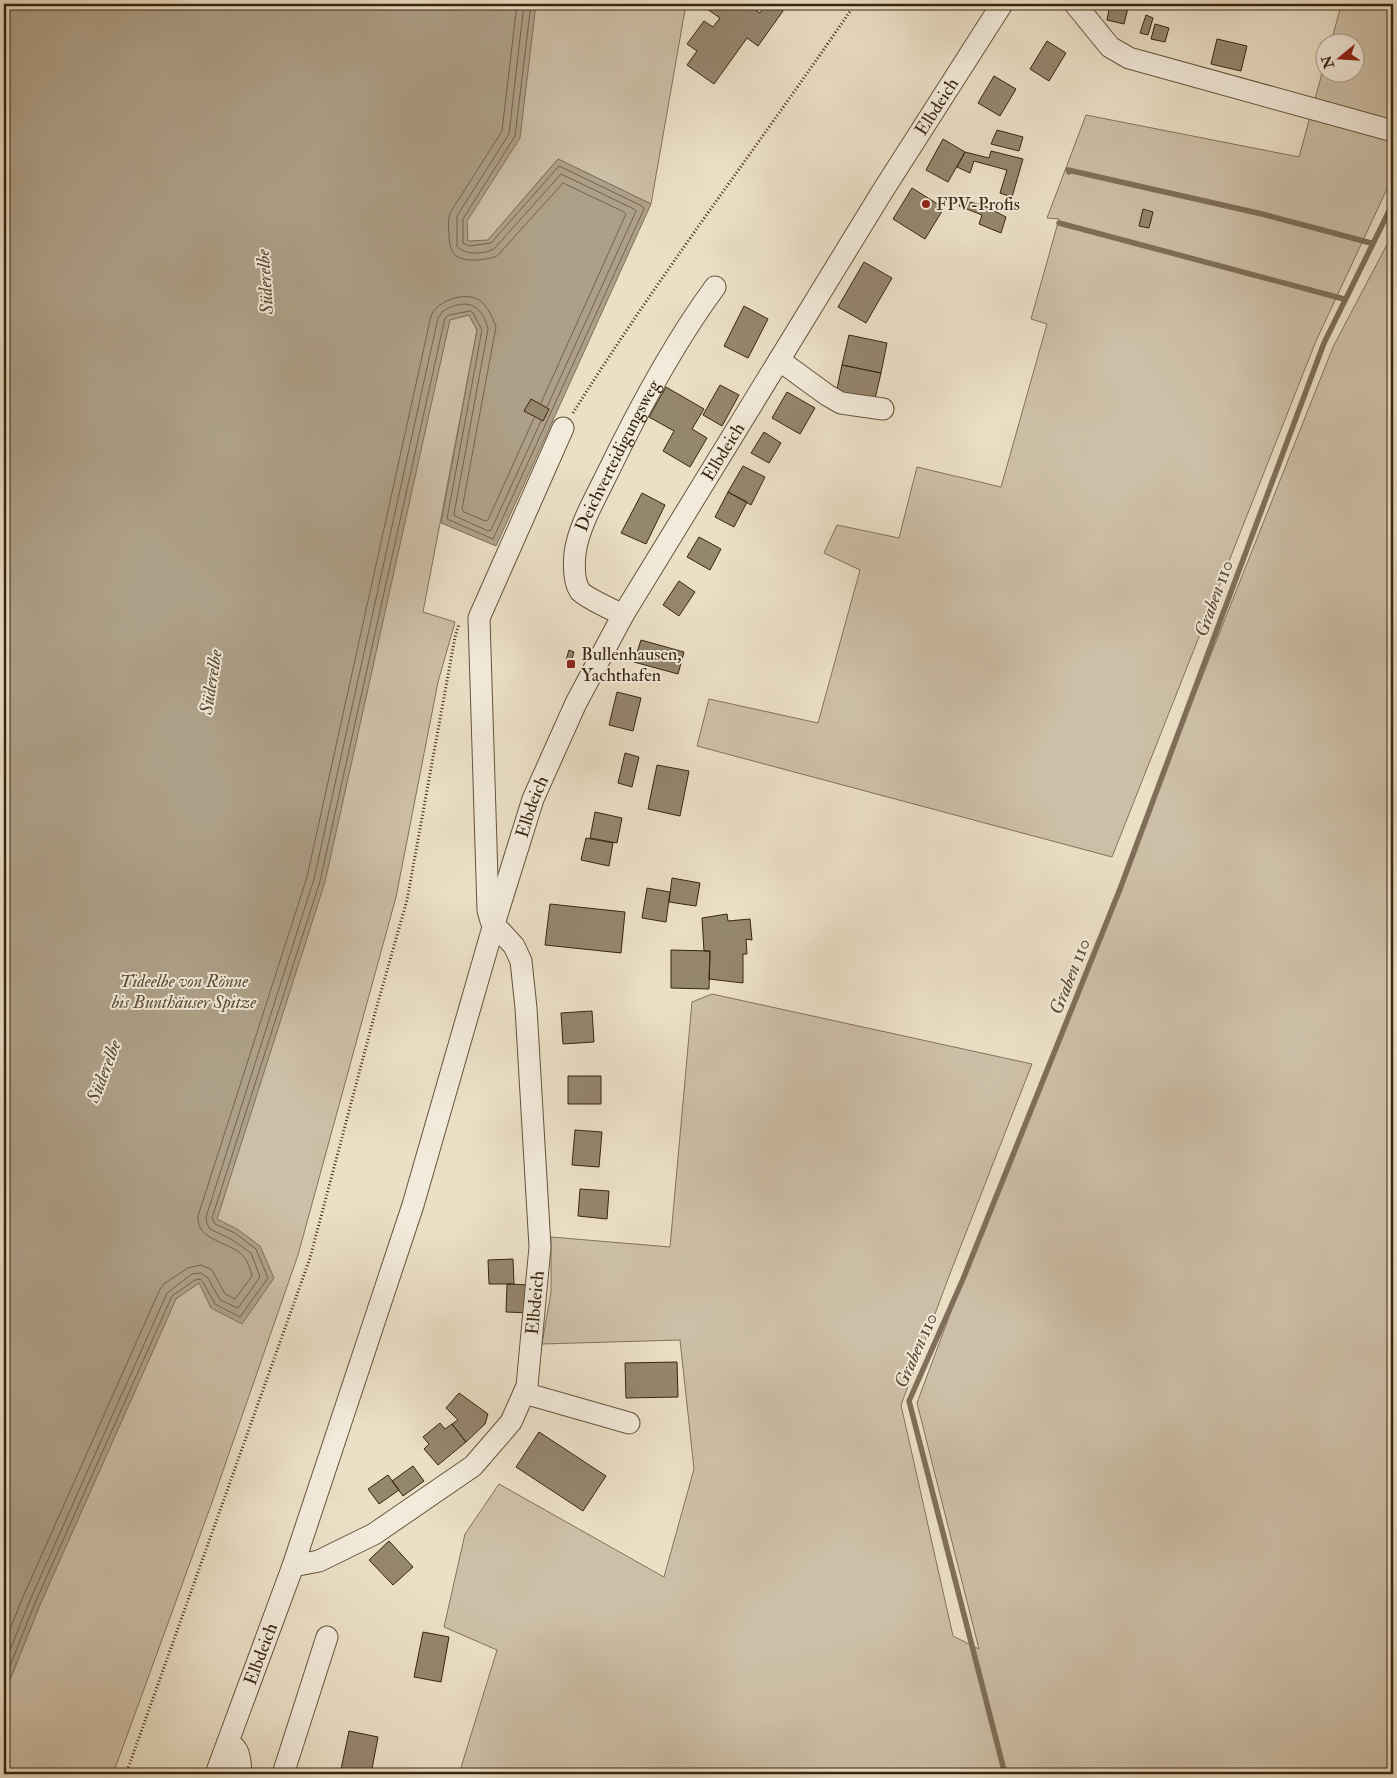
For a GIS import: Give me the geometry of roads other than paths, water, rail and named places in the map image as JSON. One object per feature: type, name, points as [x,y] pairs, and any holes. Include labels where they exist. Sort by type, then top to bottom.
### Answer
[{"type":"street","name":"Elbdeich","points":[[216,1774],[293,1566],[413,1205],[532,799],[576,704],[623,615],[882,192],[1002,4]]},
{"type":"street","points":[[1075,4],[1110,47],[1129,58],[1393,131]]},
{"type":"street","name":"Deichverteidigungsweg","points":[[623,615],[580,591],[574,574],[575,553],[581,532],[599,491],[630,428],[680,340],[715,287]]},
{"type":"street","points":[[779,360],[841,403],[883,409]]},
{"type":"street","points":[[494,924],[491,921],[488,910],[480,618],[563,428]]},
{"type":"street","name":"Elbdeich","points":[[293,1566],[319,1561],[374,1534],[473,1466],[511,1422],[527,1386],[540,1247],[527,1028],[521,960],[514,946],[494,924]]},
{"type":"street","points":[[524,1393],[629,1423]]},
{"type":"street","points":[[283,1774],[327,1637]]},
{"type":"street","points":[[228,1743],[236,1749],[239,1755],[240,1774]]},
{"type":"water","name":"Tideelbe von Rönne bis Bunthäuser Spitze","points":[[4,4],[536,4],[520,138],[467,221],[468,241],[488,240],[558,159],[651,204],[496,546],[441,523],[477,330],[469,315],[450,320],[325,882],[217,1219],[237,1229],[260,1246],[274,1278],[242,1324],[211,1308],[199,1283],[176,1299],[40,1605],[4,1695]]},
{"type":"waterway","points":[[1069,172],[1068,170],[1262,214],[1371,243]]},
{"type":"waterway","name":"Graben 110","points":[[1005,1774],[909,1401],[963,1279],[1120,889],[1324,343],[1393,203]]},
{"type":"waterway","points":[[1059,223],[1344,299]]},
{"type":"place","name":"FPV-Profis","points":[[926,204]]},
{"type":"place","name":"Bullenhausen, Yachthafen","points":[[571,664]]},
{"type":"water label","name":"Süderelbe","points":[[264,282]]},
{"type":"water label","name":"Süderelbe","points":[[210,682]]},
{"type":"water label","name":"Süderelbe","points":[[103,1071]]}]
